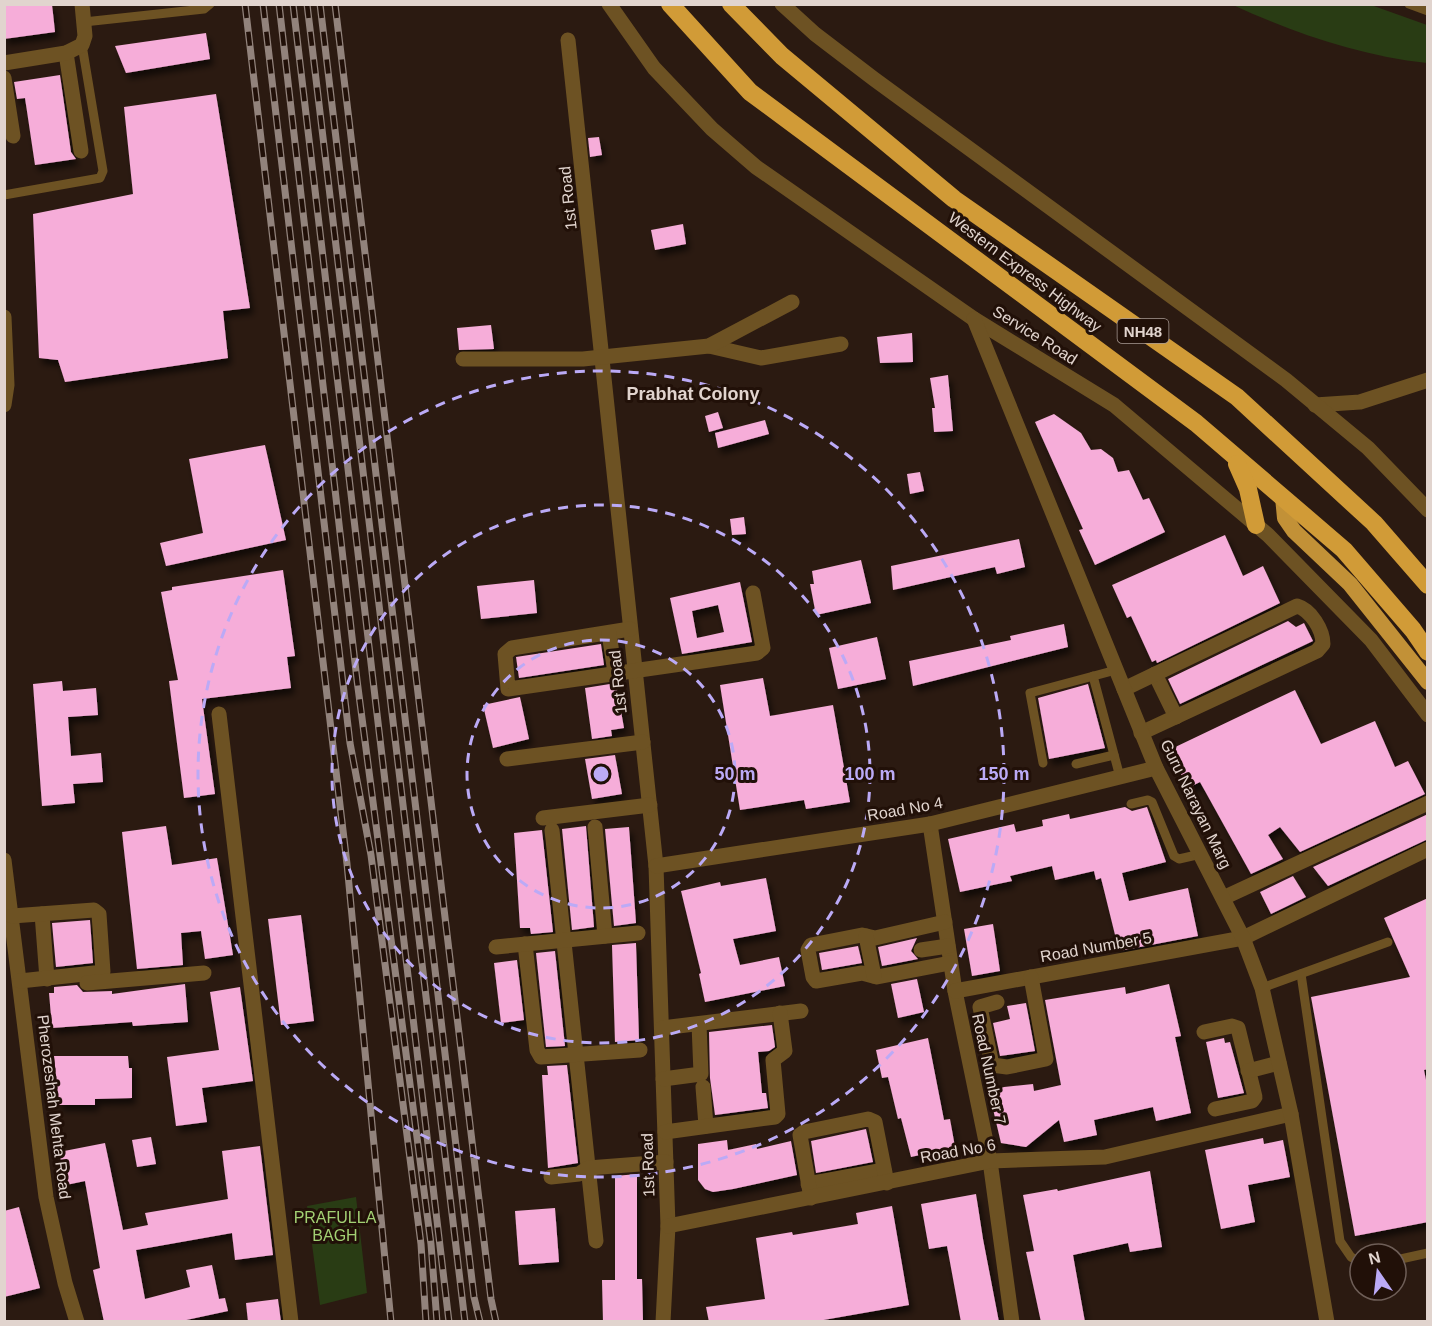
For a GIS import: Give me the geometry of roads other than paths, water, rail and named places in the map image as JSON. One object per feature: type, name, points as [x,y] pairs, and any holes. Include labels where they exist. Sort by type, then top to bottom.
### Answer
[{"type":"highway","name":"Western Express Highway","points":[[670,4],[750,92],[1196,423],[1210,438],[1344,550],[1413,630],[1428,652]]},
{"type":"highway","name":"Western Express Highway","points":[[731,4],[782,56],[954,199],[1237,397],[1324,474],[1374,523],[1428,585]]},
{"type":"highway","points":[[1235,459],[1248,489],[1256,525]]},
{"type":"highway","points":[[1282,497],[1285,518],[1294,531],[1350,584],[1428,682]]},
{"type":"street","points":[[81,4],[84,22],[72,50],[81,151]]},
{"type":"street","name":"Service Road","points":[[609,4],[654,68],[712,129],[756,167],[974,319],[1114,405],[1256,525],[1371,640],[1428,715]]},
{"type":"street","points":[[782,4],[815,34],[874,79],[1286,380],[1368,448],[1428,510]]},
{"type":"street","name":"1st Road","points":[[568,40],[604,358],[656,866],[668,1226],[663,1322]]},
{"type":"street","points":[[4,63],[72,50]]},
{"type":"street","points":[[4,78],[13,136]]},
{"type":"street","points":[[710,346],[792,302]]},
{"type":"street","points":[[4,317],[7,385],[4,405]]},
{"type":"street","name":"Guru Narayan Marg","points":[[974,319],[1156,768],[1243,938],[1262,988],[1291,1114],[1327,1322]]},
{"type":"street","points":[[463,359],[604,358],[710,346],[760,358],[841,344]]},
{"type":"street","points":[[1315,405],[1360,402],[1428,380]]},
{"type":"street","points":[[630,629],[512,648],[505,654],[507,686],[511,690],[757,653],[764,648],[753,593]]},
{"type":"street","points":[[1124,689],[1297,606],[1308,611],[1323,637],[1323,644],[1317,651],[1142,733]]},
{"type":"street","points":[[609,633],[615,673]]},
{"type":"street","points":[[1155,674],[1176,717]]},
{"type":"street","points":[[219,714],[291,1322]]},
{"type":"street","points":[[507,759],[642,742]]},
{"type":"street","name":"Road No 4","points":[[656,866],[930,824],[1156,768]]},
{"type":"street","points":[[1223,898],[1428,803]]},
{"type":"street","points":[[596,1241],[564,940],[548,824],[650,805]]},
{"type":"street","name":"Road Number 7","points":[[930,824],[950,963],[990,1161],[1012,1322]]},
{"type":"street","points":[[595,827],[605,936]]},
{"type":"street","name":"Road Number 5","points":[[955,991],[1243,938],[1428,849]]},
{"type":"street","name":"Pherozeshah Mehta Road","points":[[4,860],[12,916],[9,933],[21,985],[46,1197],[65,1283],[77,1322]]},
{"type":"street","points":[[12,916],[97,911],[104,969],[99,974],[47,979],[21,985]]},
{"type":"street","points":[[42,914],[47,979]]},
{"type":"street","points":[[945,922],[875,938],[866,936],[808,946],[813,977],[816,981],[862,973],[874,976],[950,963]]},
{"type":"street","points":[[496,947],[638,933]]},
{"type":"street","points":[[866,936],[874,976]]},
{"type":"street","points":[[525,944],[538,1054],[545,1058],[640,1050]]},
{"type":"street","points":[[921,950],[948,946]]},
{"type":"street","points":[[21,985],[204,973]]},
{"type":"street","points":[[955,991],[980,1007],[991,1062],[993,1065],[1007,1067],[1046,1059],[1031,977]]},
{"type":"street","points":[[980,1007],[997,1002]]},
{"type":"street","points":[[662,1028],[801,1011]]},
{"type":"street","points":[[666,1132],[771,1118],[778,1114],[773,1060],[785,1051],[780,1014]]},
{"type":"street","points":[[663,1079],[701,1074],[699,1024]]},
{"type":"street","points":[[1204,1032],[1232,1026],[1238,1028],[1254,1100],[1214,1103],[1220,1130]]},
{"type":"street","points":[[970,1067],[991,1062]]},
{"type":"street","points":[[1248,1071],[1279,1063]]},
{"type":"street","points":[[703,1087],[706,1126]]},
{"type":"street","name":"Road No 6","points":[[668,1226],[810,1191],[885,1176],[990,1161],[1105,1157],[1291,1114]]},
{"type":"street","points":[[810,1191],[800,1135],[804,1132],[868,1119],[875,1122],[885,1176]]},
{"type":"street","points":[[551,1177],[579,1174],[588,1168],[666,1162]]},
{"type":"lane","points":[[84,22],[208,9],[210,4]]},
{"type":"lane","points":[[1409,4],[1428,11]]},
{"type":"lane","points":[[4,195],[96,181],[102,174],[72,50]]},
{"type":"lane","points":[[1043,763],[1030,693],[1116,670]]},
{"type":"lane","points":[[1094,676],[1120,777]]},
{"type":"lane","points":[[1076,764],[1114,755]]},
{"type":"lane","points":[[1131,804],[1151,800],[1174,856],[1179,859],[1201,855]]},
{"type":"lane","points":[[1165,832],[1187,827]]},
{"type":"lane","points":[[1262,988],[1388,942]]},
{"type":"lane","points":[[1301,974],[1340,1241],[1348,1253]]},
{"type":"lane","points":[[1408,1257],[1428,1253]]},
{"type":"railway","points":[[245,4],[347,864],[391,1322]]},
{"type":"railway","points":[[263,4],[350,743],[371,855],[421,1244],[426,1322]]},
{"type":"railway","points":[[279,4],[357,680],[431,1244],[437,1322]]},
{"type":"railway","points":[[293,4],[449,1322]]},
{"type":"railway","points":[[307,4],[465,1322]]},
{"type":"railway","points":[[320,4],[474,1297],[480,1322]]},
{"type":"railway","points":[[335,4],[491,1299],[496,1322]]},
{"type":"district","name":"Prabhat Colony","points":[[693,394]]},
{"type":"park label","name":"PRAFULLA BAGH","points":[[335,1226]]}]
